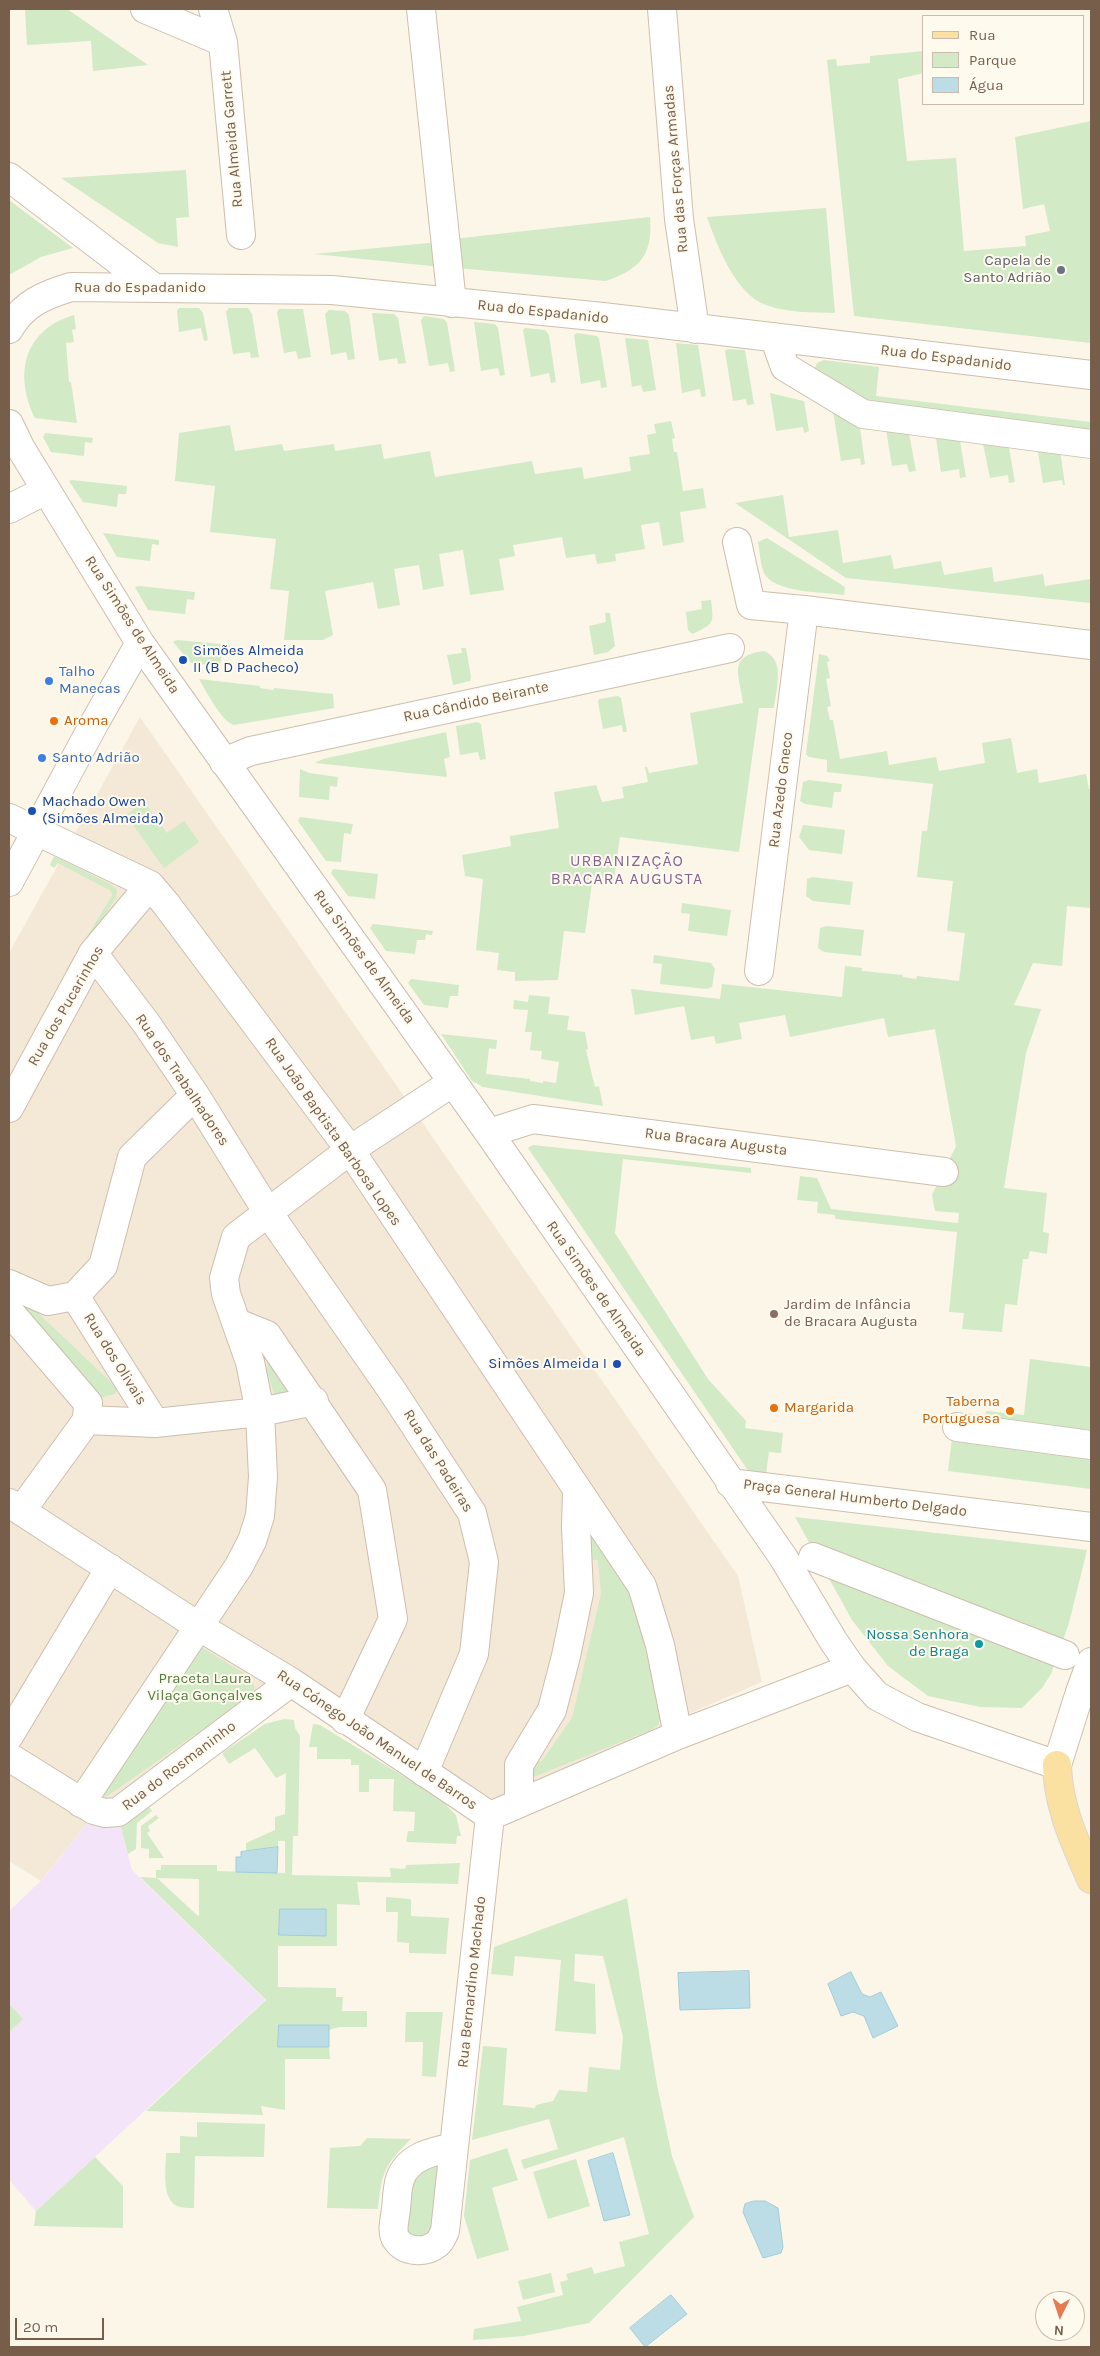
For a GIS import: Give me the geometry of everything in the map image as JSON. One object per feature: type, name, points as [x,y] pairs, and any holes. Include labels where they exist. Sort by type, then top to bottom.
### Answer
[{"type":"main road","points":[[1057,1766],[1058,1785],[1066,1821],[1091,1879]]},
{"type":"street","points":[[145,9],[224,42]]},
{"type":"street","name":"Rua Almeida Garrett","points":[[213,9],[224,42],[241,235]]},
{"type":"street","points":[[421,9],[452,303]]},
{"type":"street","name":"Rua das Forças Armadas","points":[[662,9],[678,219],[695,329]]},
{"type":"street","points":[[9,177],[153,287]]},
{"type":"street","name":"Rua do Espadanido","points":[[9,329],[16,317],[42,296],[71,287],[332,290],[774,337],[1091,376]]},
{"type":"street","points":[[774,337],[785,367],[863,414],[1091,444]]},
{"type":"street","name":"Rua Simões de Almeida","points":[[12,443],[46,490],[140,643],[489,1133],[730,1483]]},
{"type":"street","points":[[9,509],[46,490]]},
{"type":"street","points":[[737,542],[751,605],[1091,645]]},
{"type":"street","name":"Rua Azedo Gneco","points":[[759,971],[804,610]]},
{"type":"street","points":[[9,882],[140,643]]},
{"type":"street","name":"Rua Cândido Beirante","points":[[224,762],[251,751],[730,648]]},
{"type":"street","name":"Rua João Baptista Barbosa Lopes","points":[[9,818],[150,885],[350,1150],[642,1586],[660,1645],[678,1735]]},
{"type":"street","name":"Rua dos Pucarinhos","points":[[9,1108],[93,953],[150,885]]},
{"type":"street","name":"Rua dos Trabalhadores","points":[[93,953],[146,1023],[195,1095],[267,1211]]},
{"type":"street","points":[[81,1803],[239,1566],[252,1540],[260,1516],[263,1477],[260,1412],[250,1362],[226,1294],[224,1278],[227,1261],[236,1237],[267,1211],[350,1150],[453,1082]]},
{"type":"street","name":"Rua dos Olivais","points":[[9,1284],[48,1301],[75,1296],[103,1266],[132,1157],[195,1095]]},
{"type":"street","name":"Rua Bracara Augusta","points":[[489,1133],[533,1118],[944,1172]]},
{"type":"street","name":"Rua das Padeiras","points":[[267,1211],[393,1392],[472,1513],[484,1562],[474,1654],[424,1772]]},
{"type":"street","name":"Rua dos Olivais","points":[[75,1296],[156,1423]]},
{"type":"street","points":[[9,1311],[88,1403],[87,1420],[15,1507]]},
{"type":"street","points":[[236,1323],[267,1335],[372,1490],[393,1619],[345,1720]]},
{"type":"street","points":[[87,1420],[156,1423],[260,1412],[314,1402]]},
{"type":"street","points":[[957,1427],[1091,1445]]},
{"type":"street","name":"Praça General Humberto Delgado","points":[[730,1483],[1091,1527]]},
{"type":"street","name":"Praça General Humberto Delgado","points":[[730,1483],[783,1557],[834,1642],[852,1668],[877,1696],[917,1717],[1057,1766]]},
{"type":"street","points":[[518,1803],[519,1765],[552,1710],[566,1656],[579,1592],[576,1527],[577,1491]]},
{"type":"street","name":"Rua Cónego João Manuel de Barros","points":[[15,1507],[198,1626],[292,1682],[345,1720],[490,1816],[678,1735],[852,1668]]},
{"type":"street","points":[[813,1557],[1078,1658],[1057,1766]]},
{"type":"street","points":[[9,1736],[110,1568]]},
{"type":"street","name":"Rua do Rosmaninho","points":[[9,1756],[94,1810],[105,1813],[118,1812],[292,1682]]},
{"type":"street","name":"Rua Bernardino Machado","points":[[454,2147],[490,1816]]},
{"type":"shaded area","points":[[140,717],[738,1576],[762,1682],[493,1799],[314,1685],[120,1823],[88,1822],[41,1881],[9,1861],[9,953]]},
{"type":"shaded area","points":[[88,1822],[120,1824],[132,1870],[265,2000],[36,2211],[9,2180],[9,1911],[43,1879]]},
{"type":"green space","points":[[25,9],[67,9],[148,65],[93,71],[91,41],[27,45]]},
{"type":"green space","points":[[922,51],[922,73],[898,79],[907,161],[956,158],[964,251],[1026,246],[1025,236],[1050,231],[1044,204],[1023,209],[1015,137],[1091,121],[1091,343],[854,316],[827,60],[836,59],[837,66],[870,63],[870,56]]},
{"type":"green space","points":[[186,170],[189,217],[176,218],[178,247],[158,243],[61,178]]},
{"type":"green space","points":[[9,200],[73,248],[41,257],[9,275]]},
{"type":"green space","points":[[826,208],[835,313],[800,312],[774,308],[755,299],[736,280],[716,241],[707,217]]},
{"type":"green space","points":[[650,217],[649,241],[647,250],[642,258],[628,271],[606,281],[456,268],[453,239]]},
{"type":"green space","points":[[439,242],[441,267],[314,254]]},
{"type":"green space","points":[[179,308],[199,308],[203,313],[208,340],[204,341],[201,328],[179,332],[177,311]]},
{"type":"green space","points":[[229,308],[248,308],[252,314],[259,357],[251,358],[250,352],[233,354],[226,312]]},
{"type":"green space","points":[[279,309],[303,309],[311,357],[298,359],[296,351],[284,353],[277,312]]},
{"type":"green space","points":[[329,310],[345,311],[349,315],[355,359],[348,360],[346,352],[331,355],[325,314]]},
{"type":"green space","points":[[372,313],[394,314],[398,318],[406,363],[398,364],[397,358],[379,361]]},
{"type":"green space","points":[[74,315],[76,329],[72,330],[74,342],[66,343],[69,382],[71,382],[77,423],[35,418],[25,386],[25,370],[28,356],[34,343],[43,331],[57,322]]},
{"type":"green space","points":[[424,316],[444,319],[447,323],[455,371],[450,372],[448,363],[429,366],[421,320]]},
{"type":"green space","points":[[474,322],[495,324],[498,328],[505,375],[500,376],[498,368],[481,371]]},
{"type":"green space","points":[[525,328],[545,330],[549,335],[556,382],[551,383],[549,373],[531,377],[523,330]]},
{"type":"green space","points":[[577,333],[597,336],[599,339],[607,387],[601,388],[600,380],[581,384],[574,335]]},
{"type":"green space","points":[[625,338],[648,340],[656,390],[643,392],[641,385],[632,387]]},
{"type":"green space","points":[[676,343],[698,345],[706,396],[701,397],[700,389],[682,393]]},
{"type":"green space","points":[[727,349],[745,350],[754,404],[747,405],[746,399],[733,401],[725,351]]},
{"type":"green space","points":[[824,360],[879,367],[876,396],[1091,422],[1091,435],[865,406],[814,370],[817,363]]},
{"type":"green space","points":[[770,393],[804,401],[809,431],[804,433],[803,427],[776,431]]},
{"type":"green space","points":[[832,405],[859,420],[865,464],[861,465],[860,458],[841,461]]},
{"type":"green space","points":[[671,421],[675,438],[672,439],[674,452],[677,452],[683,491],[703,488],[706,508],[680,512],[684,542],[663,546],[659,522],[641,525],[645,549],[615,554],[616,561],[597,564],[595,554],[566,558],[562,537],[513,545],[515,556],[499,559],[504,590],[470,595],[463,550],[439,554],[444,586],[423,590],[419,565],[394,569],[400,605],[378,609],[373,582],[325,591],[333,635],[323,640],[284,640],[289,591],[270,589],[276,539],[210,532],[215,486],[175,481],[179,433],[230,425],[235,451],[282,444],[284,451],[334,444],[335,451],[381,444],[384,459],[430,451],[435,477],[532,461],[535,474],[582,467],[584,479],[631,471],[629,457],[650,454],[647,435],[656,433],[654,424]]},
{"type":"green space","points":[[885,424],[908,428],[916,471],[909,472],[907,464],[892,466]]},
{"type":"green space","points":[[935,432],[959,435],[966,477],[960,478],[959,469],[941,472]]},
{"type":"green space","points":[[45,433],[93,438],[92,443],[85,442],[84,456],[51,452],[43,437]]},
{"type":"green space","points":[[982,439],[1008,442],[1015,482],[1009,483],[1008,475],[990,478]]},
{"type":"green space","points":[[1037,446],[1060,450],[1065,485],[1063,485],[1062,480],[1043,483]]},
{"type":"green space","points":[[69,481],[127,486],[126,494],[118,494],[117,507],[83,502]]},
{"type":"green space","points":[[783,495],[789,537],[838,530],[843,563],[891,555],[894,569],[941,561],[944,575],[992,567],[994,582],[1043,574],[1045,586],[1091,579],[1091,603],[846,578],[735,503]]},
{"type":"green space","points":[[103,533],[159,540],[159,545],[152,544],[150,561],[117,557]]},
{"type":"green space","points":[[767,538],[845,587],[844,595],[788,588],[769,580],[764,573],[758,542]]},
{"type":"green space","points":[[135,587],[195,592],[194,600],[187,599],[185,614],[148,610]]},
{"type":"green space","points":[[711,600],[711,622],[705,628],[692,634],[688,630],[686,612],[702,609],[701,601]]},
{"type":"green space","points":[[605,613],[610,613],[615,646],[608,652],[594,655],[589,626],[606,622]]},
{"type":"green space","points":[[177,640],[230,645],[229,653],[222,652],[220,666],[191,663],[173,642]]},
{"type":"green space","points":[[461,648],[466,648],[471,677],[470,681],[453,685],[447,655],[462,653]]},
{"type":"green space","points":[[764,651],[771,655],[775,661],[778,684],[774,708],[759,708],[739,852],[620,837],[613,886],[592,883],[585,933],[564,931],[558,980],[515,981],[515,972],[497,970],[499,953],[476,950],[483,879],[465,876],[462,855],[511,846],[510,836],[559,828],[554,792],[596,785],[602,802],[624,798],[622,787],[648,782],[645,767],[647,767],[649,773],[698,764],[690,713],[743,703],[738,676],[740,662],[744,657]]},
{"type":"green space","points":[[819,654],[827,656],[830,661],[827,662],[830,678],[826,679],[831,706],[827,707],[830,720],[833,720],[840,759],[887,751],[889,765],[936,757],[939,771],[985,763],[982,743],[1011,738],[1017,773],[1037,769],[1039,783],[1086,774],[1089,789],[1091,789],[1091,908],[1067,906],[1062,966],[1033,963],[1014,1005],[1041,1009],[1026,1053],[1004,1188],[1047,1193],[1043,1232],[1049,1233],[1047,1254],[1030,1251],[1028,1259],[1023,1259],[1017,1305],[1005,1304],[1002,1332],[962,1329],[964,1313],[949,1312],[957,1232],[835,1219],[835,1215],[817,1213],[818,1202],[797,1200],[800,1176],[817,1178],[831,1209],[958,1223],[959,1213],[935,1211],[932,1195],[956,1146],[935,1029],[888,1037],[884,1018],[790,1037],[785,1015],[739,1023],[742,1039],[716,1044],[714,1036],[691,1040],[684,1006],[635,1015],[631,989],[720,999],[722,984],[842,997],[845,966],[862,968],[862,971],[903,975],[903,977],[916,979],[917,976],[959,981],[965,933],[947,931],[953,881],[917,877],[922,831],[927,831],[933,784],[827,772],[827,760],[809,757],[806,754]]},
{"type":"green space","points":[[199,679],[260,686],[260,688],[273,690],[274,688],[333,694],[334,708],[234,725],[229,723],[219,712]]},
{"type":"green space","points":[[618,696],[621,698],[627,732],[623,732],[622,725],[603,729],[599,699]]},
{"type":"green space","points":[[477,722],[481,724],[486,759],[480,760],[478,752],[460,755],[456,726]]},
{"type":"green space","points":[[446,732],[450,757],[444,759],[447,777],[315,763],[323,759]]},
{"type":"green space","points":[[300,769],[309,773],[338,777],[337,787],[330,786],[329,800],[299,797]]},
{"type":"green space","points":[[809,780],[842,784],[841,792],[834,792],[832,808],[805,804],[800,801],[803,782]]},
{"type":"green space","points":[[144,802],[167,833],[184,821],[199,842],[164,868],[126,815]]},
{"type":"green space","points":[[300,817],[353,824],[351,834],[344,833],[341,862],[326,861],[298,821]]},
{"type":"green space","points":[[803,825],[845,830],[842,854],[809,850],[799,837]]},
{"type":"green space","points":[[54,856],[112,885],[117,890],[116,898],[70,971],[66,970],[112,896],[111,891],[58,863],[54,868],[50,865]]},
{"type":"green space","points":[[333,869],[378,874],[375,899],[348,896],[331,873]]},
{"type":"green space","points":[[813,877],[853,882],[850,905],[813,901],[806,896],[807,879]]},
{"type":"green space","points":[[682,903],[731,910],[727,936],[688,931],[690,914],[681,913]]},
{"type":"green space","points":[[373,924],[433,931],[432,935],[426,934],[425,940],[417,940],[415,954],[386,951],[370,928]]},
{"type":"green space","points":[[827,926],[864,930],[861,956],[824,952],[818,948],[820,928]]},
{"type":"green space","points":[[654,955],[711,963],[715,969],[712,987],[707,989],[660,984],[662,964],[653,963]]},
{"type":"green space","points":[[411,979],[459,985],[458,996],[450,996],[448,1008],[424,1005],[408,983]]},
{"type":"green space","points":[[529,995],[550,997],[548,1014],[569,1016],[567,1030],[585,1032],[588,1049],[586,1050],[595,1087],[599,1086],[603,1106],[483,1087],[472,1081],[441,1034],[497,1040],[496,1049],[489,1048],[486,1074],[530,1079],[530,1081],[543,1083],[543,1081],[556,1083],[559,1062],[541,1059],[542,1051],[530,1050],[532,1032],[525,1032],[528,1010],[513,1009],[514,1000],[528,1002]]},
{"type":"green space","points":[[533,1145],[751,1168],[751,1173],[623,1159],[615,1233],[708,1379],[746,1421],[745,1428],[783,1433],[781,1453],[769,1452],[766,1474],[749,1472],[528,1148]]},
{"type":"green space","points":[[9,1293],[37,1312],[118,1389],[115,1394],[98,1398]]},
{"type":"green space","points":[[268,1356],[294,1396],[277,1404],[267,1371]]},
{"type":"green space","points":[[1030,1359],[1091,1367],[1091,1433],[985,1420],[986,1411],[1024,1415]]},
{"type":"green space","points":[[952,1439],[1091,1456],[1091,1489],[948,1471]]},
{"type":"green space","points":[[583,1515],[633,1594],[661,1718],[658,1725],[651,1730],[531,1778],[528,1764],[542,1761],[572,1718],[601,1594],[598,1560],[585,1559]]},
{"type":"green space","points":[[795,1517],[1087,1550],[1069,1623],[1051,1674],[1042,1688],[1022,1708],[980,1707],[928,1696],[888,1666],[852,1620]]},
{"type":"green space","name":"Praceta Laura Vilaça Gonçalves","points":[[196,1644],[250,1677],[255,1688],[250,1696],[106,1797],[98,1792]]},
{"type":"green space","points":[[284,1719],[294,1720],[295,1728],[300,1736],[298,1836],[293,1836],[292,1875],[391,1877],[390,1868],[405,1869],[406,1865],[460,1863],[458,1884],[357,1882],[360,1905],[337,1904],[337,1946],[278,1946],[278,1987],[336,1988],[336,1997],[343,1997],[342,2011],[367,2011],[367,2027],[339,2027],[329,2030],[329,2025],[279,2047],[329,2047],[330,2059],[285,2059],[285,2110],[261,2106],[263,2115],[146,2111],[266,2000],[140,1877],[156,1878],[156,1870],[161,1870],[161,1865],[217,1865],[217,1871],[285,1873],[285,1841],[278,1841],[278,1847],[246,1851],[246,1843],[275,1830],[275,1817],[285,1814],[286,1773],[276,1778],[255,1748],[229,1764],[222,1753],[265,1724]],"holes":[[[157,1878],[199,1879],[198,1916]]]},
{"type":"green space","points":[[313,1724],[320,1725],[439,1798],[456,1815],[461,1836],[457,1836],[456,1844],[406,1842],[408,1831],[414,1831],[415,1812],[393,1811],[394,1779],[369,1779],[369,1792],[359,1792],[359,1765],[351,1765],[351,1759],[317,1759],[317,1747],[309,1747]]},
{"type":"green space","points":[[148,1805],[152,1811],[137,1823],[136,1849],[128,1854],[120,1824]]},
{"type":"green space","points":[[156,1815],[159,1818],[148,1826],[150,1831],[147,1833],[164,1858],[149,1858],[149,1849],[141,1848],[141,1826]]},
{"type":"green space","points":[[386,1897],[411,1899],[411,1916],[449,1918],[446,1954],[409,1953],[409,1943],[397,1942],[398,1912],[386,1912]]},
{"type":"green space","points":[[627,1898],[657,2085],[672,2156],[694,2217],[589,2323],[524,2336],[473,2340],[474,2329],[521,2321],[517,2307],[563,2295],[560,2282],[568,2280],[566,2274],[592,2267],[594,2274],[625,2266],[619,2242],[649,2234],[624,2137],[524,2169],[521,2160],[558,2149],[549,2119],[472,2140],[483,2046],[507,2048],[503,2105],[535,2108],[536,2105],[553,2101],[559,2090],[587,2092],[589,2067],[620,2070],[623,2037],[603,1956],[575,1954],[574,1981],[595,1984],[596,2034],[555,2031],[561,1960],[515,1956],[513,1976],[491,1974],[494,1947]]},
{"type":"green space","points":[[9,2004],[23,2019],[9,2032]]},
{"type":"green space","points":[[406,2012],[443,2012],[436,2077],[422,2076],[423,2042],[405,2042]]},
{"type":"green space","points":[[197,2122],[265,2124],[264,2157],[195,2156],[194,2208],[181,2207],[172,2202],[166,2190],[166,2153],[180,2153],[180,2136],[197,2137]]},
{"type":"green space","points":[[367,2138],[411,2139],[395,2156],[386,2170],[381,2186],[378,2209],[327,2208],[330,2148],[360,2146]]},
{"type":"green space","points":[[454,2147],[445,2231],[408,2249],[400,2179]]},
{"type":"green space","points":[[507,2148],[518,2180],[492,2188],[509,2250],[477,2259],[464,2216],[470,2160]]},
{"type":"green space","points":[[95,2157],[123,2186],[123,2228],[34,2226],[36,2211]]},
{"type":"green space","points":[[576,2159],[590,2206],[548,2219],[533,2172]]},
{"type":"green space","points":[[551,2273],[555,2292],[523,2300],[518,2281]]},
{"type":"water","points":[[278,1847],[277,1873],[236,1872],[236,1857],[241,1857],[241,1852]]},
{"type":"water","points":[[280,1909],[326,1909],[326,1936],[279,1935]]},
{"type":"water","points":[[749,1971],[750,2008],[680,2010],[678,1973]]},
{"type":"water","points":[[851,1972],[862,1994],[870,1997],[881,1992],[898,2026],[873,2038],[864,2016],[853,2012],[841,2016],[828,1984]]},
{"type":"water","points":[[279,2025],[329,2025],[329,2047],[278,2047]]},
{"type":"water","points":[[613,2153],[630,2215],[604,2221],[588,2161]]},
{"type":"water","points":[[754,2201],[765,2201],[778,2208],[783,2247],[781,2253],[763,2258],[743,2212],[745,2204]]},
{"type":"water","points":[[671,2295],[687,2314],[645,2347],[630,2328]]},
{"type":"place","name":"Capela de Santo Adrião","points":[[1061,270]]},
{"type":"place","name":"Simões Almeida II (B D Pacheco)","points":[[183,660]]},
{"type":"place","name":"Talho Manecas","points":[[49,681]]},
{"type":"place","name":"Aroma","points":[[54,721]]},
{"type":"place","name":"Santo Adrião","points":[[42,758]]},
{"type":"place","name":"Machado Owen (Simões Almeida)","points":[[32,811]]},
{"type":"place","name":"Jardim de Infância de Bracara Augusta","points":[[774,1314]]},
{"type":"place","name":"Simões Almeida I","points":[[617,1364]]},
{"type":"place","name":"Margarida","points":[[774,1408]]},
{"type":"place","name":"Taberna Portuguesa","points":[[1010,1411]]},
{"type":"place","name":"Nossa Senhora de Braga","points":[[979,1644]]},
{"type":"district","name":"URBANIZAÇÃO BRACARA AUGUSTA","points":[[627,870]]}]
